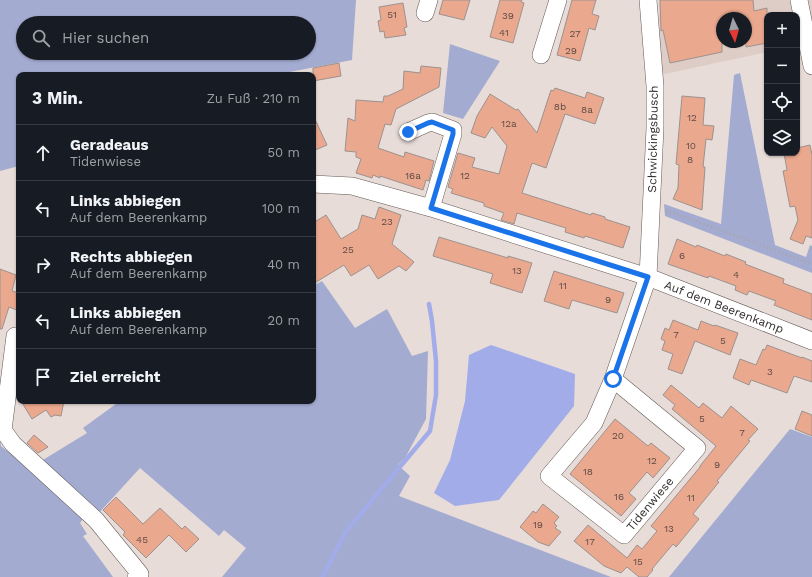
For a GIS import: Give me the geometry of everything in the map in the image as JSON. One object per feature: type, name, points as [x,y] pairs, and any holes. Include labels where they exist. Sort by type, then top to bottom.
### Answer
[{"type":"street","points":[[541,55],[558,0]]},
{"type":"street","name":"Schwickingsbusch","points":[[648,0],[655,86],[655,128],[648,277]]},
{"type":"street","points":[[799,0],[808,26],[812,66]]},
{"type":"street","points":[[408,132],[432,122],[453,130],[431,208]]},
{"type":"street","name":"Auf dem Beerenkamp","points":[[316,184],[352,186],[431,208],[648,277],[812,341]]},
{"type":"street","name":"Tidenwiese","points":[[613,379],[697,448],[624,535],[549,476],[594,423],[613,379],[648,277]]},
{"type":"street","points":[[11,335],[3,430],[13,444],[96,520],[138,576]]},
{"type":"path","points":[[652,205],[812,264]]},
{"type":"shaded area","points":[[0,0],[356,0],[352,60],[290,72],[16,72],[16,167],[0,171]]},
{"type":"shaded area","points":[[659,0],[812,0],[812,39],[800,44],[800,12],[764,12],[764,53],[660,75]]},
{"type":"shaded area","points":[[450,44],[500,61],[463,119],[443,113]]},
{"type":"shaded area","points":[[740,73],[775,245],[806,257],[810,245],[812,246],[812,273],[665,216],[664,204],[721,224],[734,75]]},
{"type":"shaded area","points":[[322,281],[355,328],[387,309],[412,356],[428,351],[426,419],[405,458],[398,465],[410,476],[399,496],[611,577],[222,577],[246,548],[224,530],[219,536],[140,468],[98,514],[38,463],[87,433],[83,428],[116,404],[316,404],[316,284]]},
{"type":"shaded area","points":[[491,345],[575,374],[574,406],[499,500],[455,506],[434,493],[450,460],[465,401],[469,355]]},
{"type":"shaded area","points":[[790,429],[812,437],[812,577],[669,577]]},
{"type":"shaded area","points":[[0,439],[1,446],[86,515],[80,523],[87,534],[83,536],[113,577],[0,577]]},
{"type":"building","points":[[443,0],[470,0],[464,20],[439,14]]},
{"type":"building","points":[[500,0],[522,0],[521,2],[524,3],[513,43],[490,37]]},
{"type":"building","points":[[572,0],[596,0],[592,14],[599,16],[595,30],[589,28],[580,61],[557,55]]},
{"type":"building","points":[[660,0],[753,0],[754,11],[767,8],[767,12],[764,12],[764,44],[752,46],[752,12],[716,12],[716,48],[722,48],[722,52],[670,63],[663,30],[661,31]]},
{"type":"building","points":[[403,3],[407,27],[404,28],[406,35],[385,38],[384,31],[380,32],[378,21],[381,20],[379,7]]},
{"type":"building","points":[[339,63],[341,76],[316,80],[316,72],[313,72],[313,68]]},
{"type":"building","points":[[421,66],[441,68],[439,87],[396,109],[391,125],[385,124],[378,148],[404,157],[405,152],[434,161],[429,181],[426,180],[423,190],[380,176],[380,178],[373,175],[372,178],[356,173],[361,159],[356,157],[356,152],[345,151],[348,118],[355,121],[356,100],[383,102],[384,96],[388,96],[403,89],[404,71],[420,73]]},
{"type":"building","points":[[555,88],[585,98],[587,92],[604,98],[595,124],[565,114],[546,168],[532,163],[522,193],[591,215],[592,213],[605,217],[605,219],[630,227],[623,248],[585,236],[584,238],[565,232],[566,228],[517,213],[514,224],[501,220],[504,213],[484,206],[484,203],[451,193],[453,189],[448,187],[458,153],[475,158],[472,167],[499,174],[507,146],[492,127],[485,138],[471,133],[477,116],[490,94],[516,110],[518,109],[537,133],[551,90],[553,91]]},
{"type":"building","points":[[682,96],[705,98],[703,125],[714,126],[712,140],[706,139],[703,167],[705,167],[702,210],[673,199],[678,188],[679,165],[676,164]]},
{"type":"building","points":[[316,121],[327,145],[316,150]]},
{"type":"building","points":[[810,145],[812,155],[812,238],[806,236],[803,244],[790,239],[798,220],[795,206],[790,207],[783,171],[787,170],[785,156],[800,156],[800,147]]},
{"type":"building","points":[[379,207],[401,215],[392,244],[414,262],[406,271],[399,266],[378,279],[369,265],[351,276],[344,265],[316,282],[316,221],[326,215],[341,239],[358,229],[362,215],[375,219]]},
{"type":"building","points":[[439,237],[508,258],[508,256],[532,263],[522,293],[490,283],[493,274],[433,256]]},
{"type":"building","points":[[677,239],[696,247],[697,245],[725,256],[726,254],[746,262],[745,264],[784,279],[783,283],[812,294],[812,320],[774,305],[776,301],[749,291],[747,295],[735,290],[736,286],[709,276],[708,278],[668,264]]},
{"type":"building","points":[[0,269],[16,275],[12,291],[16,292],[16,310],[9,307],[2,329],[0,329]]},
{"type":"building","points":[[554,271],[624,293],[617,313],[572,300],[569,309],[544,301]]},
{"type":"building","points":[[673,320],[698,330],[701,321],[738,333],[730,355],[695,341],[682,374],[668,369],[673,354],[662,350],[665,341],[661,339],[665,328],[669,330]]},
{"type":"building","points":[[767,345],[812,361],[812,382],[794,376],[787,393],[751,380],[749,385],[733,378],[740,359],[756,365],[763,349],[765,350]]},
{"type":"building","points":[[671,385],[699,408],[703,403],[722,418],[731,406],[758,429],[748,440],[750,441],[717,481],[719,482],[693,514],[699,519],[676,547],[673,544],[647,577],[639,577],[627,567],[621,573],[604,566],[574,541],[588,525],[627,558],[637,545],[642,549],[657,531],[651,526],[716,446],[672,409],[675,405],[663,395]]},
{"type":"building","points":[[23,404],[63,404],[61,416],[55,415],[51,417],[46,410],[32,419]]},
{"type":"building","points":[[802,411],[812,415],[812,436],[795,429]]},
{"type":"building","points":[[615,419],[648,446],[651,443],[670,458],[653,478],[647,472],[629,493],[636,499],[621,516],[570,474]]},
{"type":"building","points":[[34,435],[48,447],[38,453],[27,443]]},
{"type":"building","points":[[116,497],[143,524],[160,508],[182,529],[185,526],[199,539],[186,552],[169,535],[146,558],[123,535],[125,532],[103,510]]},
{"type":"building","points":[[543,504],[559,517],[554,523],[557,526],[555,528],[561,532],[549,546],[538,542],[520,527],[533,511],[536,513]]},
{"type":"waterway","points":[[322,577],[347,530],[430,431],[436,395],[436,361],[429,304]]},
{"type":"route","points":[[408,132],[432,122],[453,130],[431,208],[648,277],[613,379]]}]
